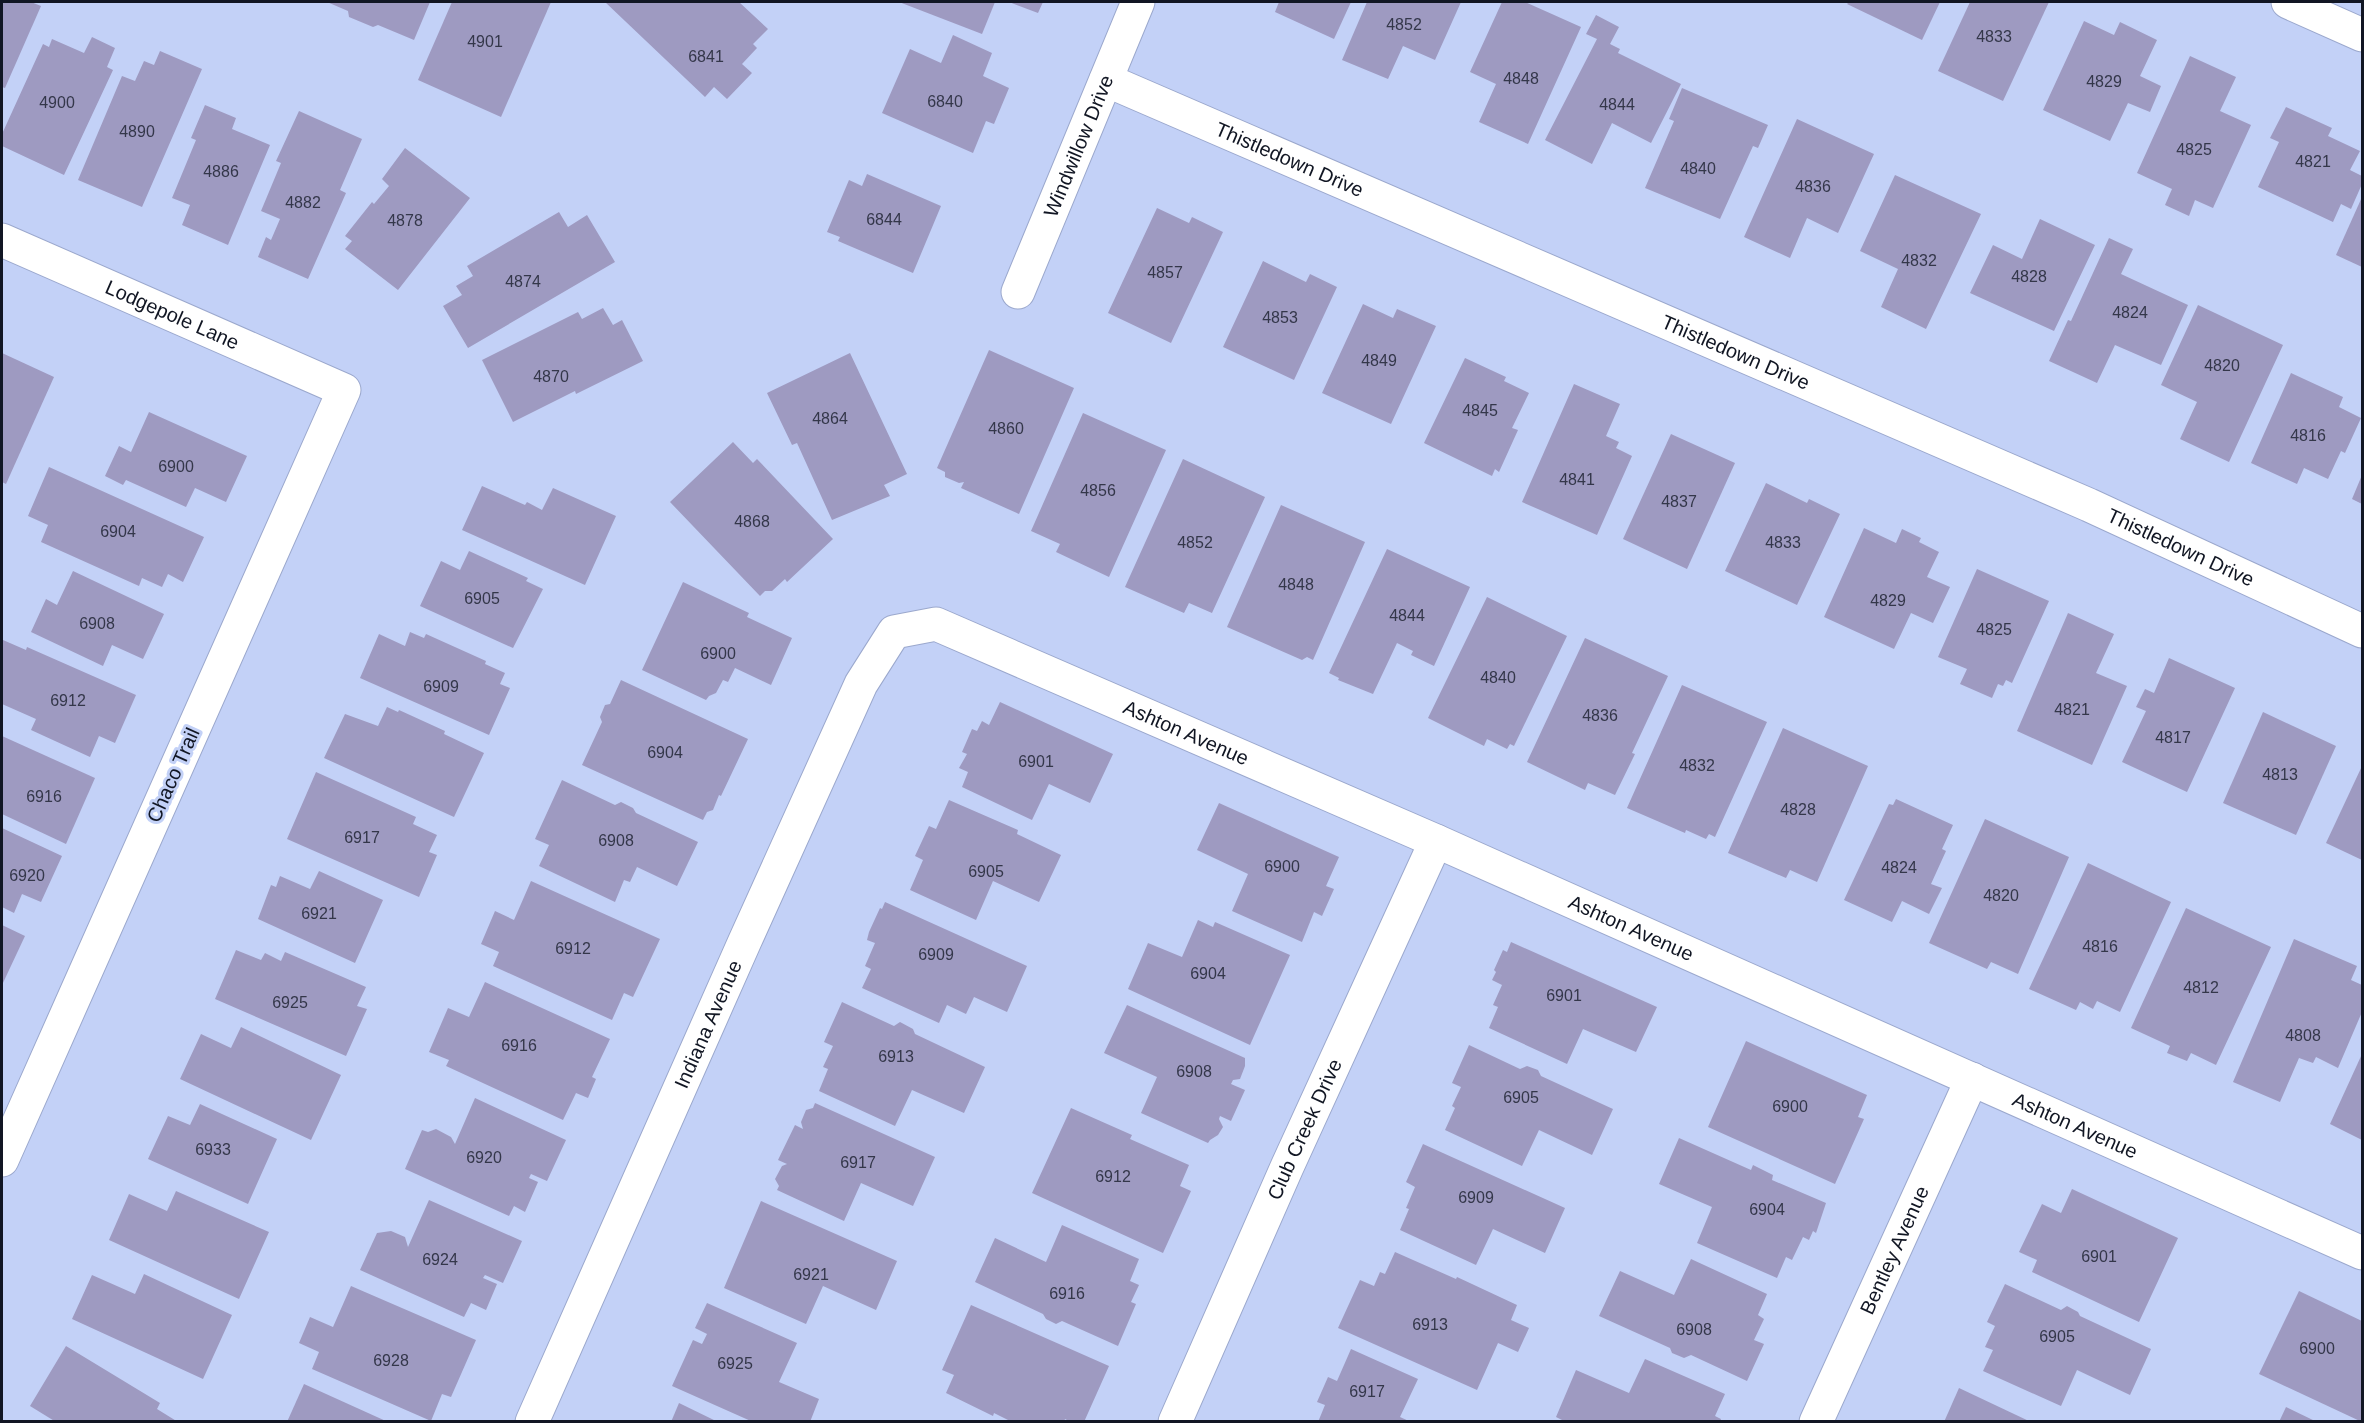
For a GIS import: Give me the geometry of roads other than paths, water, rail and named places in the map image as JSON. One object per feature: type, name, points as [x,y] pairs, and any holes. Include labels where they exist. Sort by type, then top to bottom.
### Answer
[{"type":"street","name":"Windwillow Drive","points":[[1018,292],[1138,2]]},
{"type":"street","points":[[2288,2],[2362,35]]},
{"type":"street","name":"Thistledown Drive","points":[[1106,80],[2078,500],[2362,631]]},
{"type":"street","name":"Lodgepole Lane","points":[[2,240],[344,390]]},
{"type":"street","name":"Chaco Trail","points":[[2,1160],[344,390]]},
{"type":"street","name":"Ashton Avenue","points":[[894,632],[936,624],[1436,841],[2362,1253]]},
{"type":"street","name":"Indiana Avenue","points":[[532,1422],[861,684],[894,632]]},
{"type":"street","name":"Club Creek Drive","points":[[1176,1422],[1287,1167],[1436,841]]},
{"type":"street","name":"Bentley Avenue","points":[[1816,1422],[1972,1079]]}]
